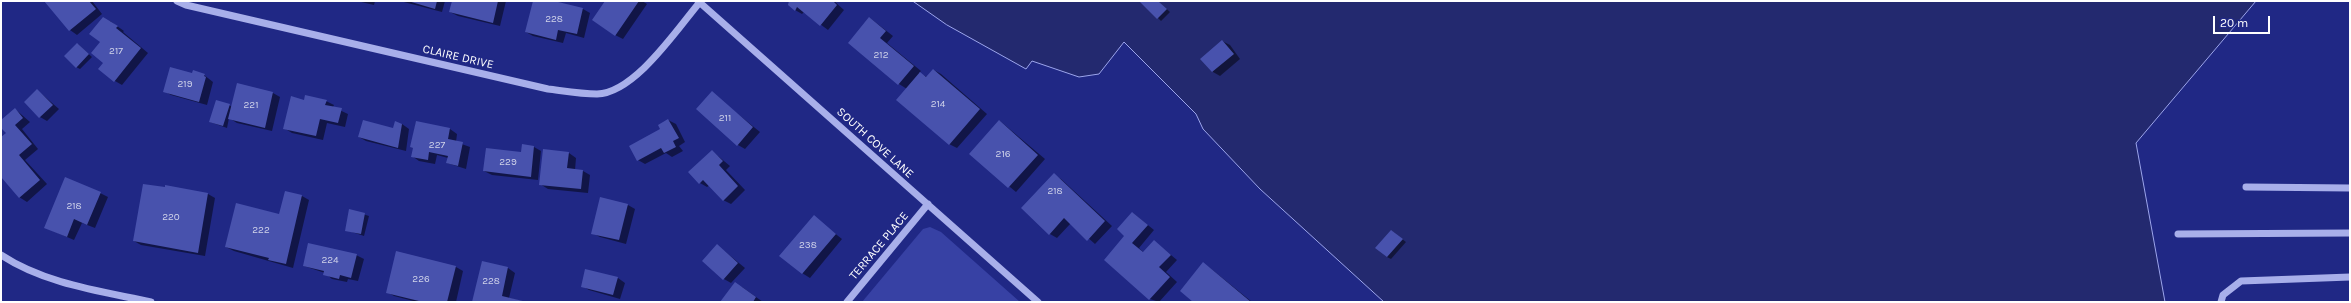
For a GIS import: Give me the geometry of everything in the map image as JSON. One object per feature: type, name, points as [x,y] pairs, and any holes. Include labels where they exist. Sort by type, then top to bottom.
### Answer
[{"type":"street","name":"CLAIRE DRIVE","points":[[177,1],[186,5],[548,89],[598,94],[617,88],[646,67],[699,2]]},
{"type":"street","name":"SOUTH COVE LANE","points":[[699,2],[1038,302]]},
{"type":"street","points":[[2246,187],[2350,188]]},
{"type":"street","name":"TERRACE PLACE","points":[[847,302],[928,204]]},
{"type":"street","points":[[2178,234],[2350,233]]},
{"type":"street","points":[[1,255],[48,278],[151,302]]},
{"type":"street","points":[[2221,302],[2223,295],[2241,281],[2350,277]]},
{"type":"shaded area","points":[[913,1],[2256,1],[2136,143],[2165,302],[1384,302],[1260,189],[1203,129],[1196,114],[1124,42],[1099,74],[1079,77],[1032,61],[1026,69],[947,25]]},
{"type":"shaded area","points":[[930,227],[941,232],[1020,302],[862,302],[923,229]]},
{"type":"building","points":[[44,1],[89,1],[96,9],[69,31]]},
{"type":"building","points":[[408,1],[437,1],[435,9]]},
{"type":"building","points":[[452,1],[498,1],[493,23],[449,12]]},
{"type":"building","points":[[533,1],[554,1],[583,8],[577,34],[558,30],[556,40],[525,32]]},
{"type":"building","points":[[605,1],[639,1],[615,36],[592,20]]},
{"type":"building","points":[[789,1],[833,1],[837,5],[820,26],[797,7],[795,11],[788,5]]},
{"type":"building","points":[[1139,1],[1158,1],[1167,9],[1157,19]]},
{"type":"building","points":[[103,17],[118,26],[116,28],[141,48],[114,82],[98,69],[103,63],[91,53],[100,42],[89,34]]},
{"type":"building","points":[[869,17],[886,31],[880,38],[914,66],[898,85],[848,43]]},
{"type":"building","points":[[1222,40],[1234,54],[1212,72],[1200,59]]},
{"type":"building","points":[[77,43],[89,54],[76,68],[64,56]]},
{"type":"building","points":[[170,67],[192,73],[193,70],[205,74],[204,76],[206,77],[199,102],[163,92]]},
{"type":"building","points":[[933,69],[980,109],[949,145],[896,100],[920,72],[926,77]]},
{"type":"building","points":[[237,83],[273,92],[265,128],[228,119]]},
{"type":"building","points":[[37,89],[53,105],[39,118],[24,102]]},
{"type":"building","points":[[712,91],[753,127],[737,146],[696,109]]},
{"type":"building","points":[[305,95],[327,100],[325,105],[342,108],[338,123],[320,119],[316,136],[283,129],[291,96],[304,100]]},
{"type":"building","points":[[216,100],[230,104],[223,126],[209,122]]},
{"type":"building","points":[[15,108],[23,118],[15,125],[32,144],[19,155],[40,180],[19,198],[1,177],[1,137],[6,133],[1,128],[1,120]]},
{"type":"building","points":[[668,119],[679,138],[673,141],[676,147],[664,153],[661,148],[637,161],[629,146],[660,129],[658,125]]},
{"type":"building","points":[[363,120],[393,128],[395,121],[402,124],[398,148],[358,137]]},
{"type":"building","points":[[999,120],[1038,155],[1008,188],[969,154]]},
{"type":"building","points":[[416,121],[450,128],[448,139],[463,142],[458,166],[446,163],[448,156],[429,152],[428,160],[411,157],[413,148],[410,147]]},
{"type":"building","points":[[522,144],[534,146],[531,177],[483,171],[486,148],[521,152]]},
{"type":"building","points":[[543,149],[569,152],[567,168],[583,170],[581,189],[539,185]]},
{"type":"building","points":[[712,150],[723,161],[719,165],[738,186],[723,201],[703,180],[699,184],[688,172]]},
{"type":"building","points":[[1054,173],[1105,221],[1087,241],[1064,218],[1049,235],[1021,208]]},
{"type":"building","points":[[65,177],[101,192],[87,225],[74,219],[67,237],[44,228]]},
{"type":"building","points":[[143,184],[165,187],[165,185],[208,193],[198,253],[133,241]]},
{"type":"building","points":[[285,191],[302,195],[286,264],[268,260],[269,258],[225,247],[236,203],[279,214]]},
{"type":"building","points":[[600,197],[628,204],[619,240],[591,234]]},
{"type":"building","points":[[349,209],[365,213],[361,234],[345,231]]},
{"type":"building","points":[[1132,212],[1148,225],[1132,243],[1143,252],[1154,240],[1171,255],[1159,267],[1170,277],[1149,300],[1104,260],[1124,236],[1117,229]]},
{"type":"building","points":[[814,215],[836,234],[802,274],[779,256]]},
{"type":"building","points":[[1391,230],[1403,239],[1387,257],[1375,248]]},
{"type":"building","points":[[308,243],[357,254],[351,278],[340,275],[339,279],[323,275],[324,271],[303,266]]},
{"type":"building","points":[[717,244],[738,263],[723,280],[702,261]]},
{"type":"building","points":[[396,251],[456,266],[447,302],[423,302],[386,293]]},
{"type":"building","points":[[482,261],[508,267],[502,296],[527,302],[472,302]]},
{"type":"building","points":[[1203,262],[1251,302],[1193,302],[1180,291]]},
{"type":"building","points":[[585,269],[618,277],[613,295],[581,287]]},
{"type":"building","points":[[735,282],[756,297],[753,302],[720,302]]}]
